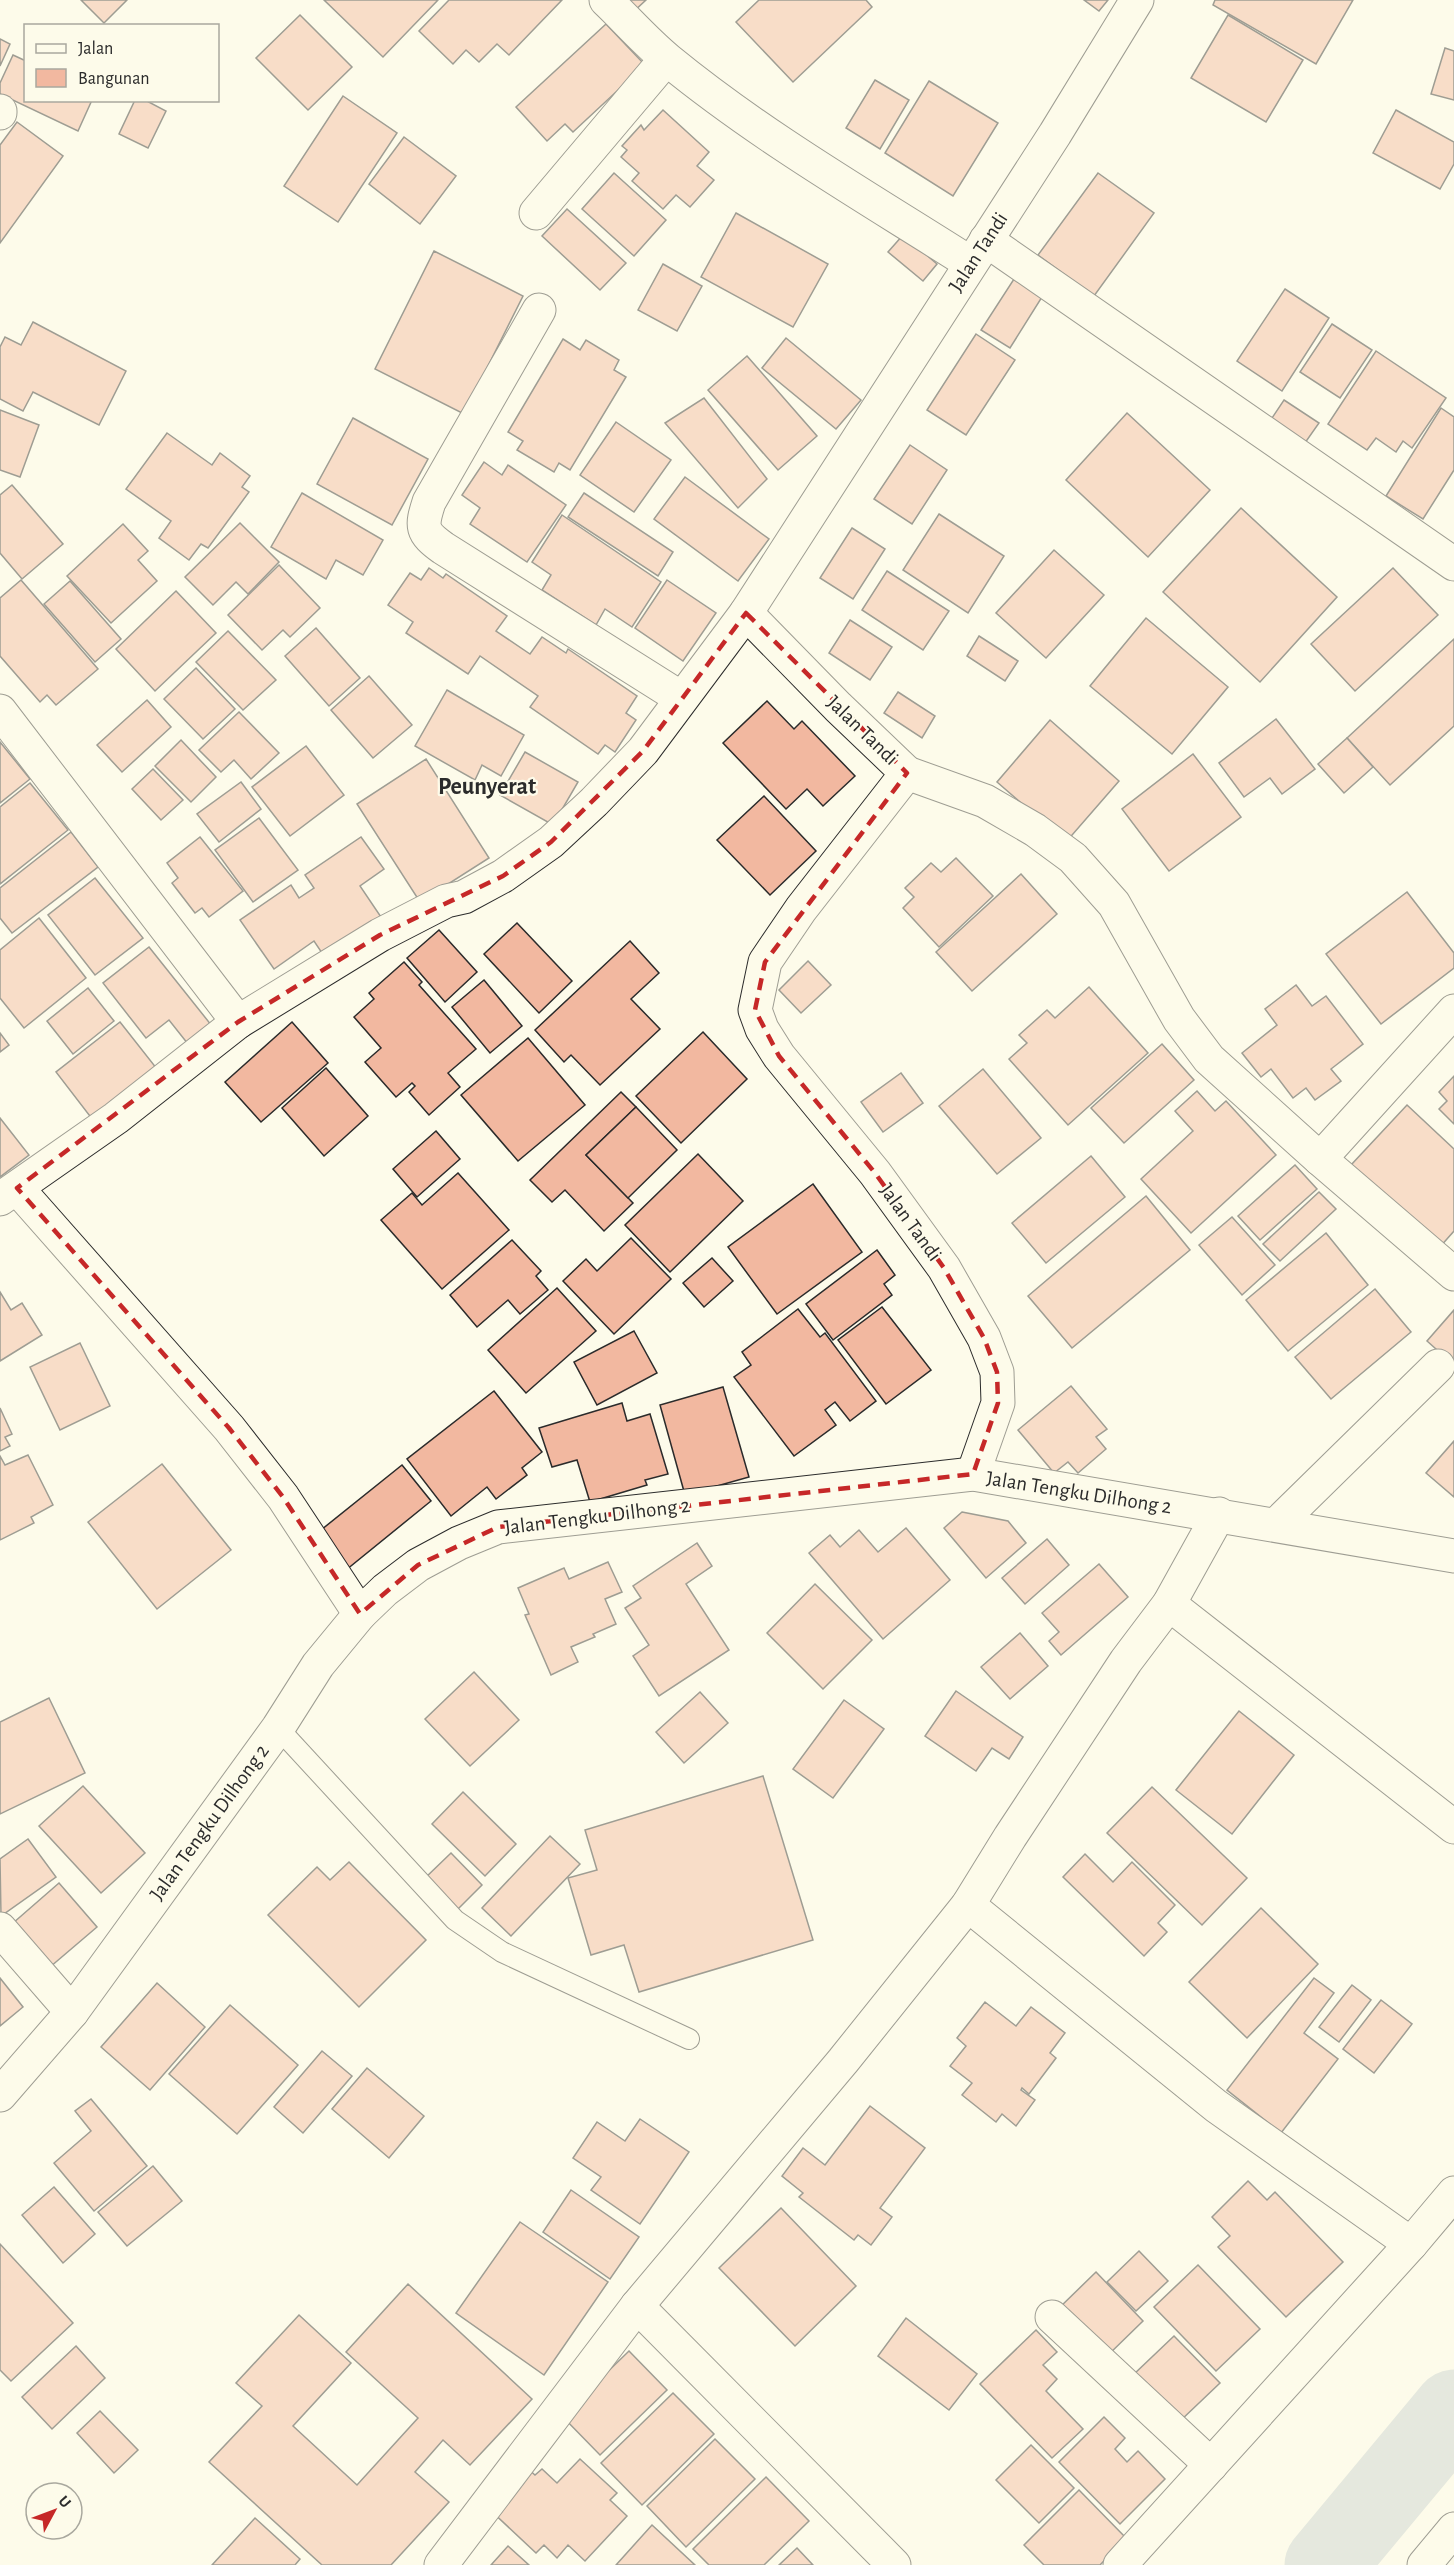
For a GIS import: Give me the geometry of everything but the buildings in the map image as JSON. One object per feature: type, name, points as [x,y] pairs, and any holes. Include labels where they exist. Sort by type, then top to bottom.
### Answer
[{"type":"street","points":[[606,0],[666,59],[780,143],[978,251],[1454,564]]},
{"type":"street","name":"Jalan Tandi","points":[[973,1474],[998,1403],[997,1372],[984,1338],[944,1268],[875,1173],[779,1056],[762,1029],[755,1010],[765,962],[801,909],[907,773],[838,707],[746,613],[1055,134],[1137,0]]},
{"type":"street","points":[[536,213],[666,59]]},
{"type":"street","points":[[539,310],[429,502],[423,521],[424,530],[429,538],[443,548],[681,698]]},
{"type":"street","points":[[360,1614],[283,1497],[229,1428],[8,1194],[116,1118],[238,1022],[380,935],[446,901],[464,897],[503,876],[551,842],[594,802],[643,751],[746,613]]},
{"type":"street","points":[[0,711],[238,1022]]},
{"type":"street","points":[[907,773],[986,801],[1035,830],[1073,858],[1114,904],[1179,1019],[1209,1059],[1320,1159],[1454,1274]]},
{"type":"street","points":[[1320,1159],[1454,1011]]},
{"type":"street","points":[[1276,1525],[1438,1366]]},
{"type":"street","name":"Jalan Tengku Dilhong 2","points":[[0,2095],[72,2012],[278,1728],[318,1665],[360,1614],[385,1590],[418,1565],[459,1543],[498,1527],[973,1474],[1219,1514],[1454,1556]]},
{"type":"street","points":[[441,2565],[637,2306],[843,2061],[968,1905],[1126,1661],[1169,1604],[1219,1514]]},
{"type":"street","points":[[1169,1604],[1454,1827]]},
{"type":"street","points":[[968,1905],[1216,2106],[1411,2244]]},
{"type":"street","points":[[0,1929],[72,2012]]},
{"type":"street","points":[[1120,2565],[1411,2244],[1454,2193]]},
{"type":"street","points":[[637,2306],[894,2565]]},
{"type":"street","points":[[1052,2317],[1211,2465]]},
{"type":"street","points":[[1424,2565],[1454,2529]]},
{"type":"lane","points":[[278,1728],[455,1920],[502,1952],[689,2038]]},
{"type":"highlighted area","points":[[746,613],[907,773],[765,962],[755,1010],[779,1056],[875,1173],[944,1268],[984,1338],[997,1372],[998,1403],[973,1474],[498,1527],[418,1565],[360,1614],[283,1497],[229,1428],[17,1188],[238,1022],[380,935],[503,876],[551,842],[643,751]]},
{"type":"waterway","points":[[1325,2565],[1454,2410]]},
{"type":"district","name":"Peunyerat","points":[[487,786]]}]
